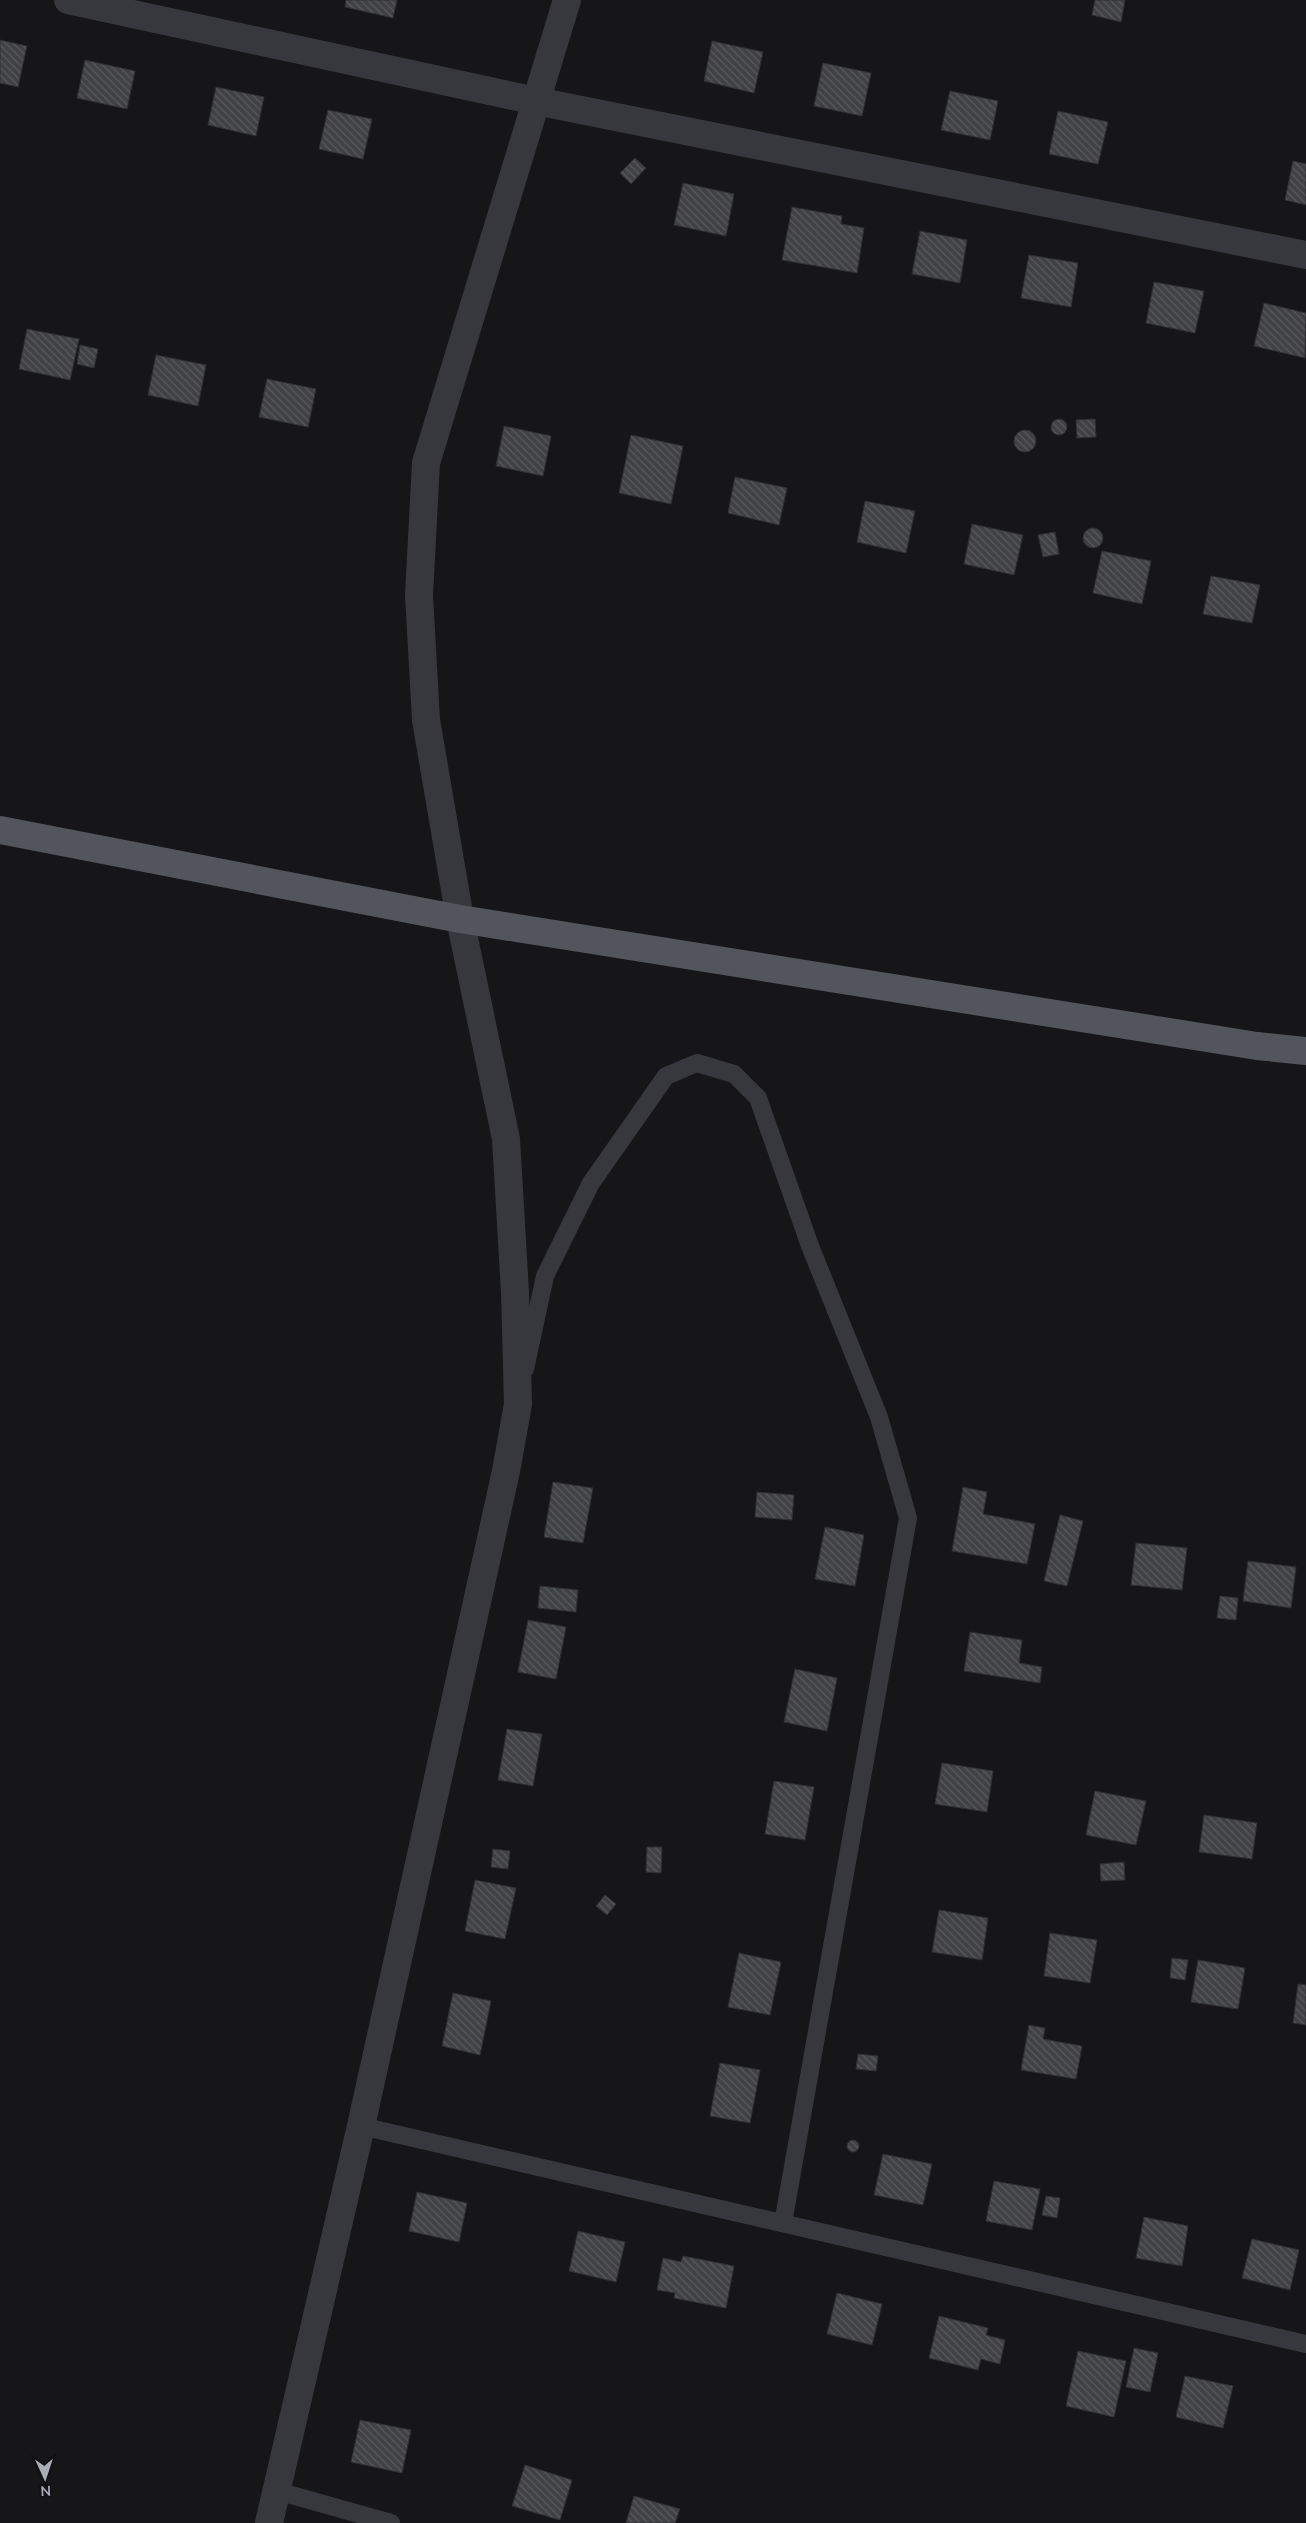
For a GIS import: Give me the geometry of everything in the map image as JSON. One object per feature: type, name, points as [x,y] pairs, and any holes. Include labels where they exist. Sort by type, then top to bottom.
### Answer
[{"type":"main road","points":[[0,830],[460,919],[1247,1044],[1306,1051]]},
{"type":"street","points":[[68,0],[536,101],[1306,255]]},
{"type":"street","points":[[269,2523],[361,2126],[506,1471],[518,1404],[515,1292],[506,1139],[460,919],[426,720],[419,595],[426,463],[567,0]]},
{"type":"lane","points":[[518,1404],[545,1276],[591,1183],[666,1076],[697,1063],[734,1074],[758,1098],[810,1246],[879,1417],[908,1518],[783,2223]]},
{"type":"lane","points":[[361,2126],[1306,2344]]},
{"type":"lane","points":[[277,2491],[391,2523]]},
{"type":"building","points":[[346,0],[397,0],[393,18],[345,7]]},
{"type":"building","points":[[1095,0],[1125,0],[1121,22],[1092,15]]},
{"type":"building","points":[[0,40],[27,46],[18,87],[0,83]]},
{"type":"building","points":[[712,41],[763,52],[754,93],[704,81]]},
{"type":"building","points":[[85,60],[135,71],[127,109],[77,98]]},
{"type":"building","points":[[823,63],[871,73],[862,116],[814,106]]},
{"type":"building","points":[[216,87],[264,97],[256,136],[208,125]]},
{"type":"building","points":[[950,91],[998,101],[990,140],[941,130]]},
{"type":"building","points":[[328,110],[372,119],[363,159],[319,149]]},
{"type":"building","points":[[1058,111],[1108,122],[1098,164],[1049,154]]},
{"type":"building","points":[[635,158],[646,168],[631,184],[620,173]]},
{"type":"building","points":[[1293,161],[1306,164],[1306,205],[1285,200]]},
{"type":"building","points":[[683,183],[734,194],[726,236],[674,225]]},
{"type":"building","points":[[792,207],[842,216],[841,224],[864,228],[857,273],[782,260]]},
{"type":"building","points":[[920,231],[967,240],[960,283],[912,274]]},
{"type":"building","points":[[1029,255],[1078,263],[1071,307],[1021,298]]},
{"type":"building","points":[[1154,282],[1204,291],[1195,333],[1146,323]]},
{"type":"building","points":[[1264,303],[1306,313],[1305,358],[1254,346]]},
{"type":"building","points":[[27,329],[79,339],[70,380],[19,369]]},
{"type":"building","points":[[80,345],[98,349],[94,368],[77,364]]},
{"type":"building","points":[[156,355],[206,365],[198,406],[148,395]]},
{"type":"building","points":[[267,379],[316,389],[308,427],[259,417]]},
{"type":"building","points":[[1059,419],[1065,421],[1067,427],[1065,433],[1059,435],[1053,433],[1051,427],[1053,421]]},
{"type":"building","points":[[1095,419],[1096,437],[1077,438],[1076,420]]},
{"type":"building","points":[[504,426],[551,436],[543,476],[496,466]]},
{"type":"building","points":[[1025,430],[1033,433],[1036,441],[1033,449],[1025,452],[1017,449],[1014,441],[1017,433]]},
{"type":"building","points":[[631,435],[683,446],[671,504],[619,493]]},
{"type":"building","points":[[735,477],[787,488],[779,525],[728,513]]},
{"type":"building","points":[[865,501],[915,511],[906,553],[857,542]]},
{"type":"building","points":[[972,524],[1023,535],[1014,575],[964,564]]},
{"type":"building","points":[[1093,528],[1100,531],[1103,538],[1100,545],[1093,548],[1086,545],[1083,538],[1086,531]]},
{"type":"building","points":[[1055,532],[1059,554],[1043,557],[1038,535]]},
{"type":"building","points":[[1102,551],[1151,561],[1142,604],[1093,593]]},
{"type":"building","points":[[1211,576],[1260,585],[1252,623],[1203,614]]},
{"type":"building","points":[[553,1482],[593,1488],[583,1543],[544,1537]]},
{"type":"building","points":[[963,1487],[987,1492],[983,1514],[1035,1524],[1027,1564],[952,1551]]},
{"type":"building","points":[[757,1492],[794,1495],[792,1520],[755,1517]]},
{"type":"building","points":[[1060,1515],[1083,1521],[1067,1586],[1044,1581]]},
{"type":"building","points":[[825,1527],[864,1535],[855,1586],[815,1579]]},
{"type":"building","points":[[1136,1543],[1187,1548],[1182,1590],[1131,1585]]},
{"type":"building","points":[[1248,1561],[1296,1567],[1291,1608],[1243,1601]]},
{"type":"building","points":[[540,1586],[578,1590],[576,1612],[538,1608]]},
{"type":"building","points":[[1220,1596],[1238,1598],[1236,1620],[1217,1618]]},
{"type":"building","points":[[528,1620],[566,1627],[556,1679],[518,1672]]},
{"type":"building","points":[[970,1632],[1022,1640],[1019,1663],[1042,1667],[1040,1683],[964,1671]]},
{"type":"building","points":[[795,1669],[837,1678],[827,1731],[784,1722]]},
{"type":"building","points":[[507,1729],[542,1734],[533,1786],[498,1780]]},
{"type":"building","points":[[942,1763],[993,1771],[987,1812],[935,1804]]},
{"type":"building","points":[[774,1781],[814,1787],[805,1840],[765,1834]]},
{"type":"building","points":[[1095,1791],[1146,1801],[1136,1845],[1086,1835]]},
{"type":"building","points":[[1204,1815],[1257,1823],[1252,1859],[1199,1852]]},
{"type":"building","points":[[647,1847],[662,1847],[661,1873],[646,1872]]},
{"type":"building","points":[[493,1849],[510,1851],[508,1869],[491,1867]]},
{"type":"building","points":[[1124,1862],[1125,1880],[1101,1881],[1100,1864]]},
{"type":"building","points":[[475,1880],[516,1888],[505,1939],[465,1931]]},
{"type":"building","points":[[605,1895],[616,1904],[607,1915],[596,1906]]},
{"type":"building","points":[[939,1910],[988,1918],[982,1960],[932,1952]]},
{"type":"building","points":[[1050,1933],[1097,1940],[1090,1983],[1044,1976]]},
{"type":"building","points":[[739,1953],[781,1962],[770,2015],[728,2007]]},
{"type":"building","points":[[1172,1958],[1188,1960],[1185,1980],[1170,1978]]},
{"type":"building","points":[[1198,1960],[1245,1968],[1238,2009],[1191,2002]]},
{"type":"building","points":[[1298,1984],[1306,1985],[1306,2025],[1293,2023]]},
{"type":"building","points":[[453,1993],[491,2001],[480,2055],[442,2046]]},
{"type":"building","points":[[1029,2025],[1045,2028],[1043,2039],[1082,2046],[1076,2079],[1021,2070]]},
{"type":"building","points":[[858,2054],[878,2056],[876,2071],[856,2069]]},
{"type":"building","points":[[720,2063],[760,2070],[750,2123],[710,2116]]},
{"type":"building","points":[[851,2140],[855,2140],[859,2146],[855,2152],[851,2152],[847,2148],[847,2144]]},
{"type":"building","points":[[883,2154],[932,2164],[923,2205],[874,2195]]},
{"type":"building","points":[[994,2181],[1040,2189],[1032,2230],[986,2221]]},
{"type":"building","points":[[417,2192],[467,2203],[459,2242],[409,2231]]},
{"type":"building","points":[[1046,2196],[1060,2198],[1057,2218],[1042,2215]]},
{"type":"building","points":[[1144,2217],[1188,2226],[1182,2266],[1136,2258]]},
{"type":"building","points":[[578,2231],[625,2242],[616,2282],[569,2271]]},
{"type":"building","points":[[1252,2239],[1299,2250],[1290,2290],[1242,2278]]},
{"type":"building","points":[[683,2256],[734,2266],[726,2308],[674,2298],[675,2293],[657,2290],[663,2258],[681,2262]]},
{"type":"building","points":[[837,2293],[882,2304],[872,2345],[827,2334]]},
{"type":"building","points":[[939,2316],[988,2328],[986,2335],[1005,2340],[1000,2364],[981,2359],[978,2370],[929,2358]]},
{"type":"building","points":[[1134,2348],[1158,2353],[1150,2392],[1126,2387]]},
{"type":"building","points":[[1078,2351],[1126,2361],[1114,2417],[1066,2406]]},
{"type":"building","points":[[1185,2376],[1233,2386],[1223,2428],[1176,2417]]},
{"type":"building","points":[[360,2420],[411,2430],[402,2473],[351,2462]]},
{"type":"building","points":[[525,2465],[572,2480],[560,2520],[512,2506]]},
{"type":"building","points":[[634,2496],[680,2509],[675,2523],[626,2523]]}]
